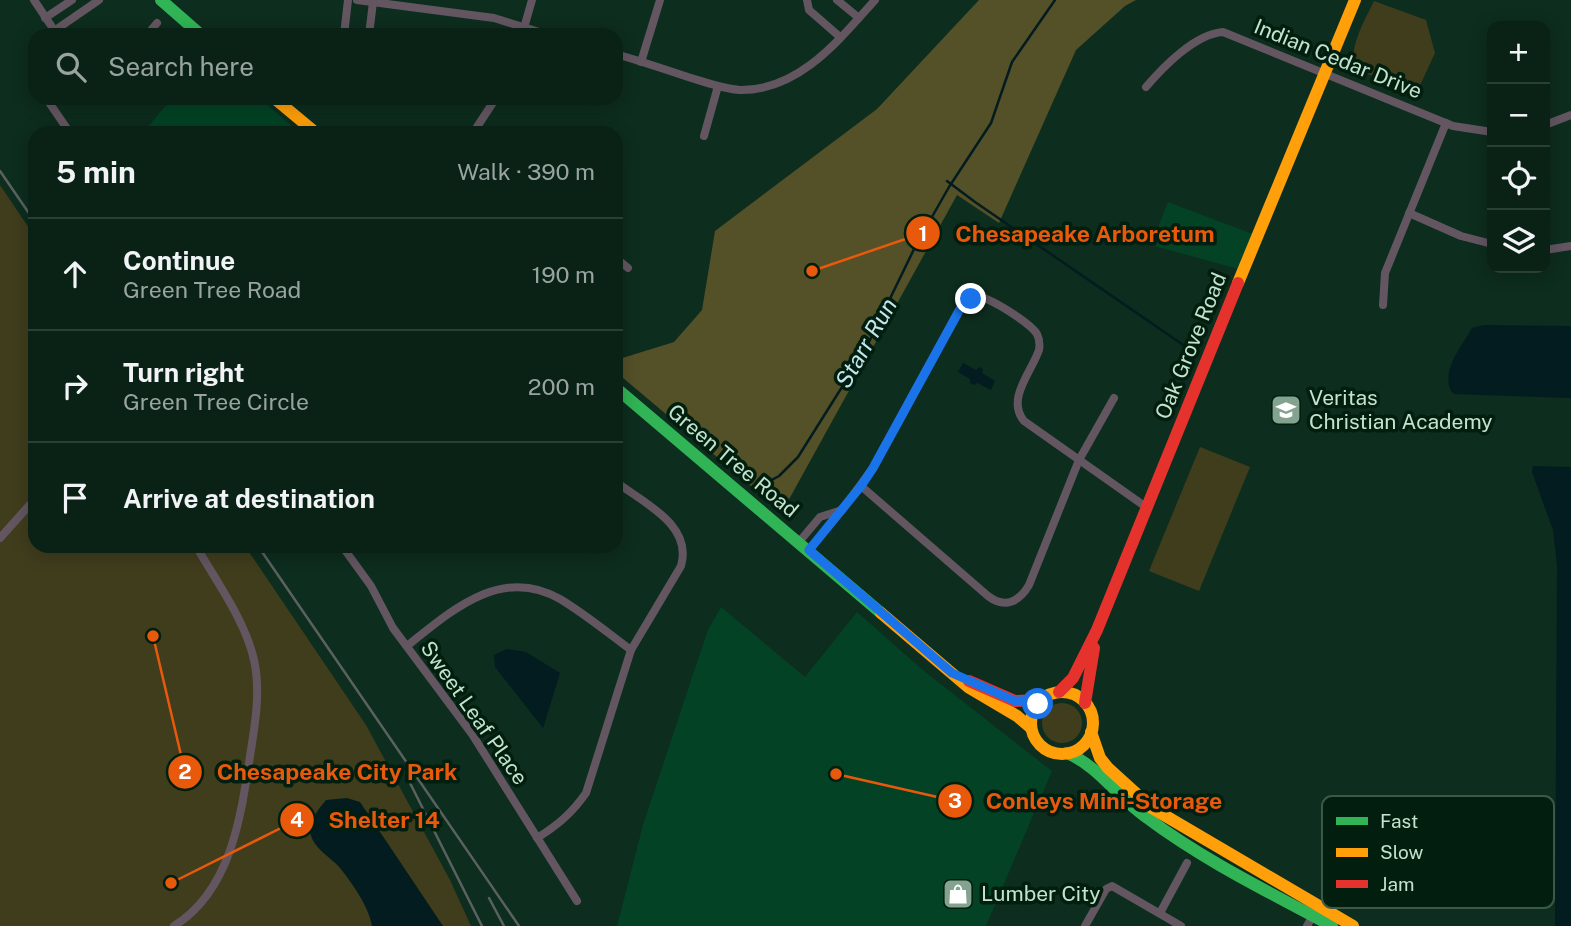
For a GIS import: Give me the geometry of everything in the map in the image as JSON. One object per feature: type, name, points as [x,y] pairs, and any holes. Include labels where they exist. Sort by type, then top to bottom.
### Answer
[{"type":"street","points":[[34,0],[53,28]]},
{"type":"street","points":[[46,18],[72,0]]},
{"type":"street","points":[[63,28],[100,0]]},
{"type":"street","points":[[161,0],[193,28]]},
{"type":"street","points":[[345,28],[348,0]]},
{"type":"street","points":[[357,0],[462,12],[494,18],[515,28]]},
{"type":"street","points":[[524,28],[532,0]]},
{"type":"street","points":[[641,62],[660,0]]},
{"type":"street","points":[[807,0],[809,10],[839,37]]},
{"type":"street","points":[[837,0],[859,18]]},
{"type":"street","points":[[623,56],[718,86],[739,90],[761,88],[782,83],[801,72],[875,0]]},
{"type":"street","name":"Oak Grove Road","points":[[1059,692],[1073,678],[1097,630],[1355,0]]},
{"type":"street","points":[[370,28],[373,2]]},
{"type":"street","points":[[153,28],[157,23]]},
{"type":"street","name":"Indian Cedar Drive","points":[[1146,87],[1172,60],[1206,36],[1218,32],[1228,33],[1446,123],[1487,132]]},
{"type":"street","points":[[704,136],[718,86]]},
{"type":"street","points":[[51,105],[65,126]]},
{"type":"street","points":[[282,105],[308,126]]},
{"type":"street","points":[[478,126],[491,105]]},
{"type":"street","points":[[1550,123],[1571,115]]},
{"type":"street","points":[[1383,305],[1385,273],[1446,123]]},
{"type":"street","points":[[1409,213],[1461,236],[1487,243]]},
{"type":"street","points":[[1550,249],[1571,246]]},
{"type":"street","points":[[623,264],[628,268]]},
{"type":"street","points":[[804,546],[842,510],[861,486],[960,309],[966,302],[978,297],[1028,323],[1038,335],[1039,350],[1017,398],[1018,414],[1041,434],[1146,507]]},
{"type":"street","name":"Green Tree Road","points":[[623,394],[979,696],[1021,717],[1031,728]]},
{"type":"street","points":[[861,486],[988,596],[1001,604],[1010,603],[1024,594],[1029,585],[1079,460],[1114,398]]},
{"type":"street","points":[[537,838],[560,824],[575,810],[586,793],[631,650],[681,566],[684,554],[683,543],[670,522],[623,487]]},
{"type":"street","points":[[0,538],[28,507]]},
{"type":"street","points":[[173,926],[192,911],[213,885],[227,860],[243,806],[255,725],[256,673],[253,656],[243,630],[200,553]]},
{"type":"street","name":"Sweet Leaf Place","points":[[347,553],[371,586],[393,628],[466,725],[578,901]]},
{"type":"street","points":[[407,646],[451,611],[471,599],[489,591],[519,588],[540,591],[559,599],[631,650]]},
{"type":"street","name":"Oak Grove Road","points":[[1085,702],[1097,630]]},
{"type":"street","name":"Green Tree Road","points":[[952,673],[1015,701],[1041,700]]},
{"type":"street","points":[[1332,926],[1313,916],[1163,828],[1125,800],[1085,760],[1067,753],[1056,753],[1042,746],[1031,728],[1033,712],[1041,700],[1059,692],[1074,695],[1085,702],[1092,719],[1091,732],[1100,758],[1141,800],[1313,916],[1347,925]]},
{"type":"street","points":[[1067,753],[1081,746],[1091,732]]},
{"type":"street","points":[[1160,913],[1187,863]]},
{"type":"street","points":[[1085,926],[1106,889],[1112,886],[1181,926]]},
{"type":"shaded area","points":[[979,0],[1136,0],[1125,6],[1076,50],[999,223],[957,195],[782,512],[623,378],[623,358],[674,342],[702,310],[715,231],[877,109]]},
{"type":"shaded area","points":[[1374,1],[1426,20],[1435,53],[1416,94],[1358,70],[1354,63],[1353,55],[1358,36]]},
{"type":"shaded area","points":[[166,105],[267,105],[292,126],[149,126]]},
{"type":"shaded area","points":[[0,185],[28,227],[28,553],[250,553],[366,725],[450,880],[471,926],[0,926]]},
{"type":"shaded area","points":[[1168,202],[1253,234],[1238,269],[1151,245]]},
{"type":"shaded area","points":[[1200,447],[1250,467],[1199,591],[1149,571]]},
{"type":"shaded area","points":[[721,607],[805,677],[857,612],[924,671],[1052,771],[986,926],[617,926],[643,825],[708,630]]},
{"type":"shaded area","points":[[1062,703],[1070,704],[1076,709],[1081,715],[1081,731],[1076,737],[1070,742],[1062,743],[1054,742],[1048,737],[1043,731],[1042,723],[1043,715],[1048,709],[1054,704]]},
{"type":"water","points":[[1484,325],[1571,326],[1571,398],[1454,394],[1451,391],[1449,375],[1454,358],[1472,328]]},
{"type":"water","points":[[963,363],[976,370],[979,367],[983,369],[982,373],[995,381],[991,390],[977,383],[970,383],[970,379],[958,372]]},
{"type":"water","points":[[1533,466],[1571,467],[1571,926],[1555,926],[1557,566],[1553,530],[1532,472]]},
{"type":"water","points":[[507,649],[526,652],[560,673],[543,728],[495,667],[494,655]]},
{"type":"water","points":[[347,798],[360,802],[443,926],[372,926],[355,888],[340,868],[317,846],[311,835],[312,821],[326,800]]},
{"type":"waterway","name":"Starr Run","points":[[761,486],[779,476],[798,457],[842,387],[868,344],[916,245],[949,187],[991,123],[1012,62],[1055,0]]},
{"type":"waterway","name":"Starr Run","points":[[947,181],[1195,353]]},
{"type":"railway","points":[[0,171],[28,212]]},
{"type":"railway","points":[[263,553],[519,926]]},
{"type":"railway","points":[[408,779],[482,926]]},
{"type":"railway","points":[[489,898],[504,926]]},
{"type":"traffic: fast","points":[[161,0],[193,28]]},
{"type":"traffic: fast","points":[[623,394],[881,613]]},
{"type":"traffic: fast","points":[[1067,753],[1089,766],[1136,809],[1168,833],[1237,875],[1332,926]]},
{"type":"traffic: slow","points":[[1238,283],[1355,0]]},
{"type":"traffic: slow","points":[[282,105],[308,126]]},
{"type":"traffic: slow","points":[[881,613],[968,687],[1017,716],[1031,728]]},
{"type":"traffic: slow","points":[[1062,692],[1084,701],[1093,723],[1084,745],[1062,754],[1040,745],[1031,723],[1040,701],[1062,692]]},
{"type":"traffic: slow","points":[[1091,732],[1100,758],[1108,768],[1152,808],[1322,908]]},
{"type":"traffic: slow","points":[[1322,908],[1353,926]]},
{"type":"traffic: jam","points":[[1059,692],[1073,678],[1097,630],[1238,283]]},
{"type":"traffic: jam","points":[[1085,703],[1094,648]]},
{"type":"traffic: jam","points":[[969,681],[1015,701],[1041,700]]},
{"type":"place","name":"Chesapeake Arboretum","points":[[812,271]]},
{"type":"place","name":"Veritas Christian Academy","points":[[1286,410]]},
{"type":"place","name":"Chesapeake City Park","points":[[153,636]]},
{"type":"place","name":"Conleys Mini-Storage","points":[[836,774]]},
{"type":"place","name":"Shelter 14","points":[[171,883]]},
{"type":"place","name":"Lumber City","points":[[958,894]]},
{"type":"route","points":[[971,299],[960,309],[873,468],[809,550],[952,673],[1005,698],[1023,702],[1041,700],[1038,704]]}]
